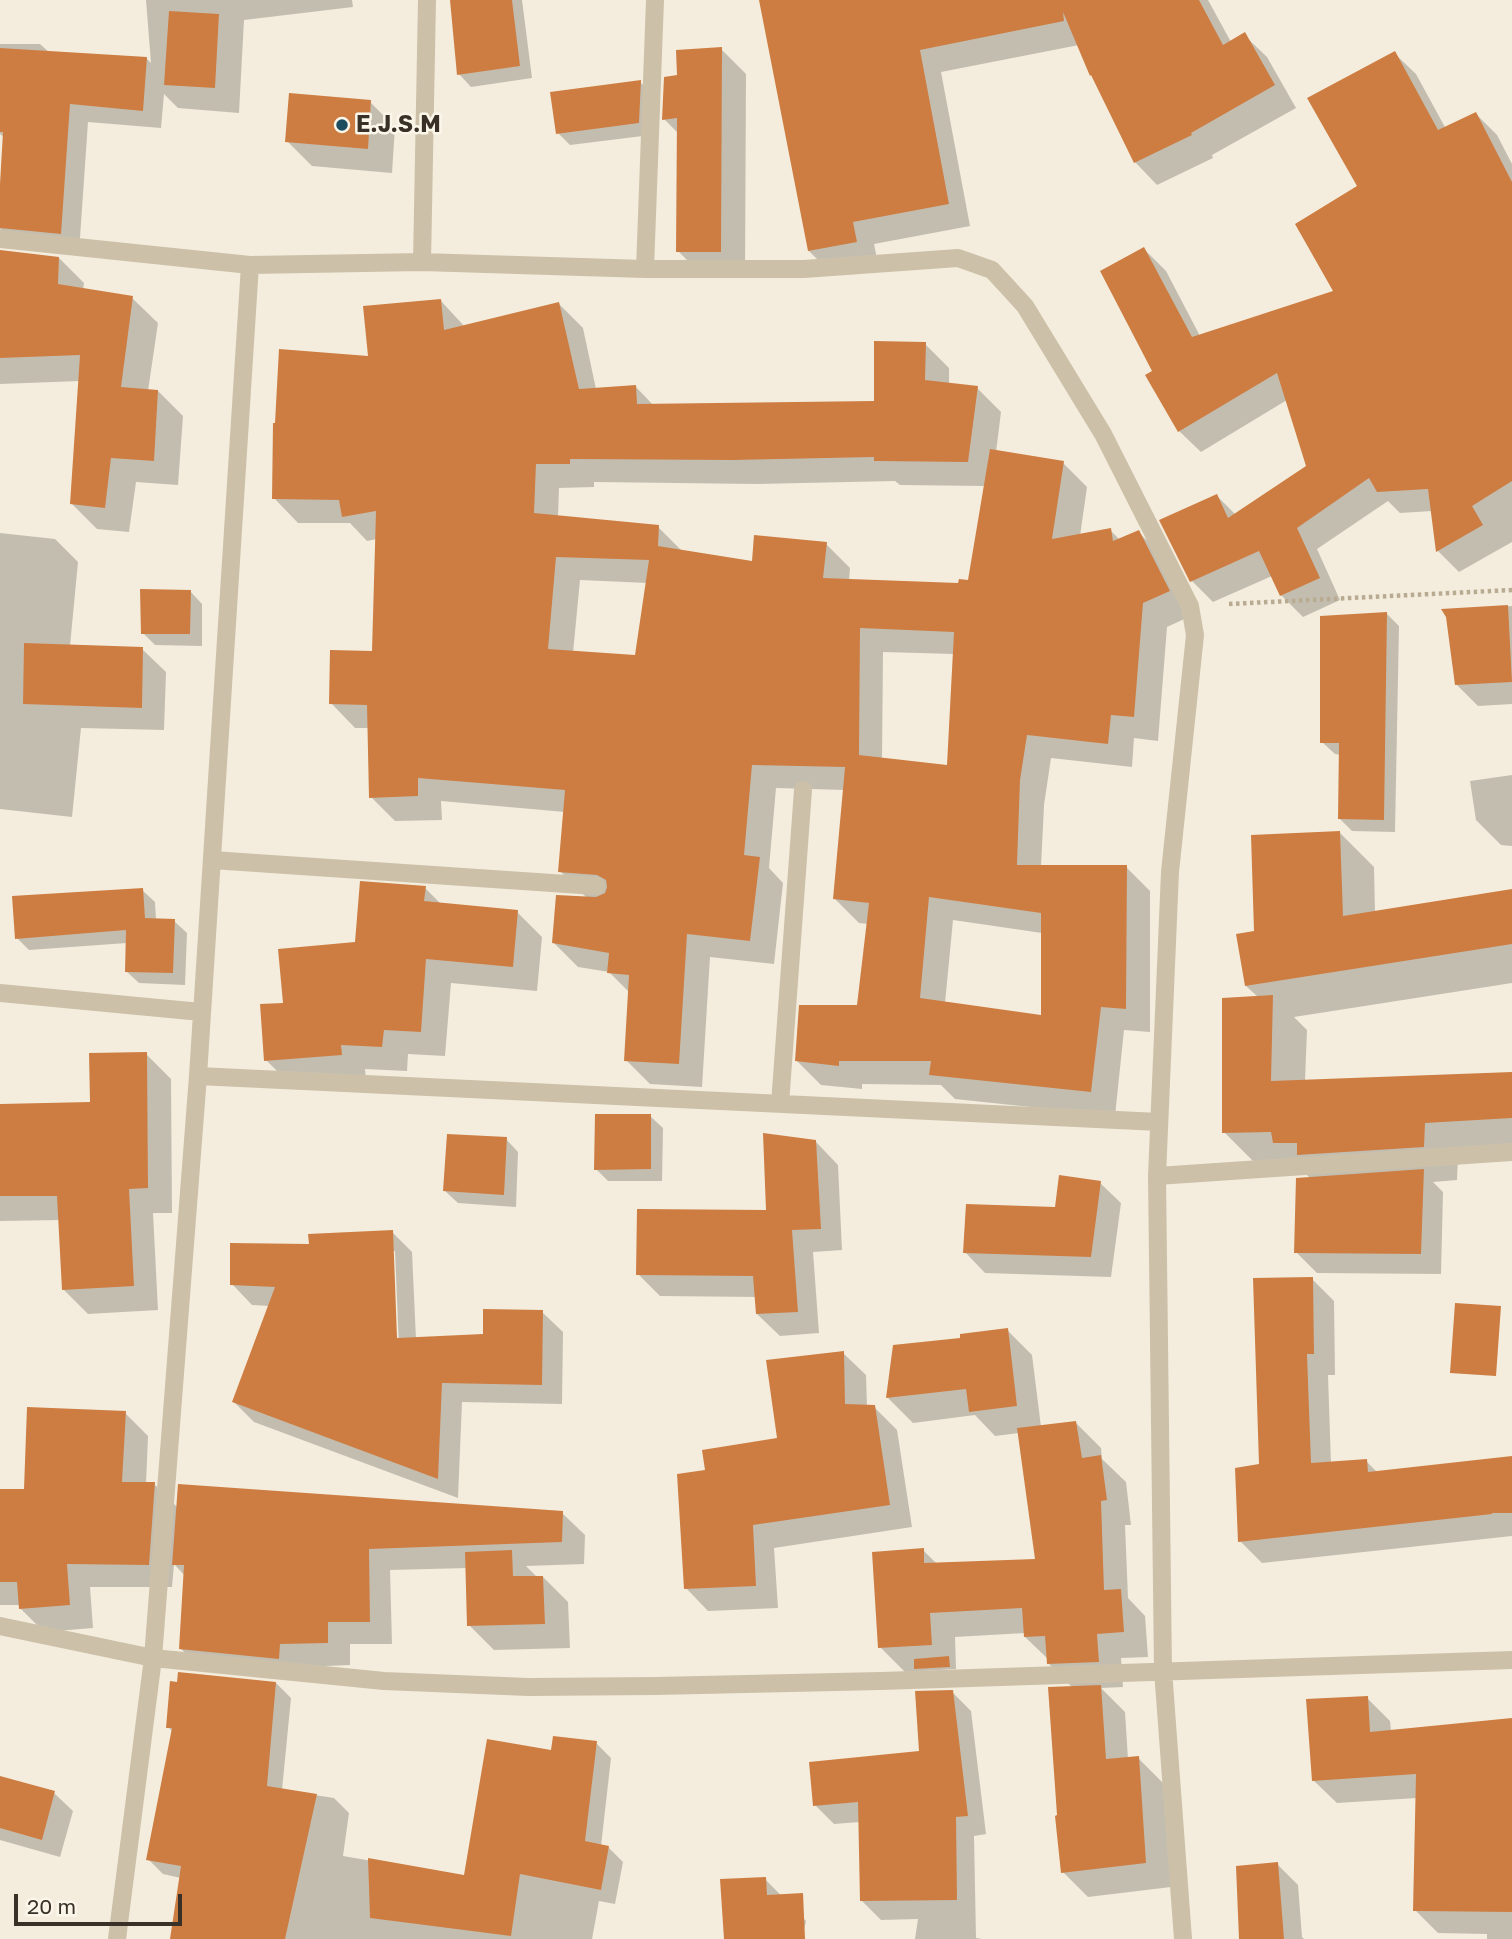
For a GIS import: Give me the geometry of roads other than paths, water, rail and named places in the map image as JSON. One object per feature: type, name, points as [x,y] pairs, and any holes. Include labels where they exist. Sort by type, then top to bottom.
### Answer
[{"type":"street","points":[[422,262],[427,0]]},
{"type":"street","points":[[645,269],[655,0]]},
{"type":"street","points":[[0,239],[250,265],[422,262],[645,269],[804,269],[958,258],[992,270],[1025,306],[1103,433],[1190,606],[1195,635],[1170,872],[1157,1176],[1163,1670],[1183,1939]]},
{"type":"street","points":[[117,1939],[153,1658],[198,1076],[250,265]]},
{"type":"street","points":[[780,1104],[803,790]]},
{"type":"street","points":[[212,860],[596,886]]},
{"type":"street","points":[[0,993],[201,1012]]},
{"type":"street","points":[[198,1076],[1159,1122]]},
{"type":"street","points":[[1157,1176],[1512,1152]]},
{"type":"street","points":[[0,1626],[153,1658],[384,1681],[528,1687],[881,1681],[1512,1660]]},
{"type":"place","name":"E.J.S.M","points":[[342,125]]}]
